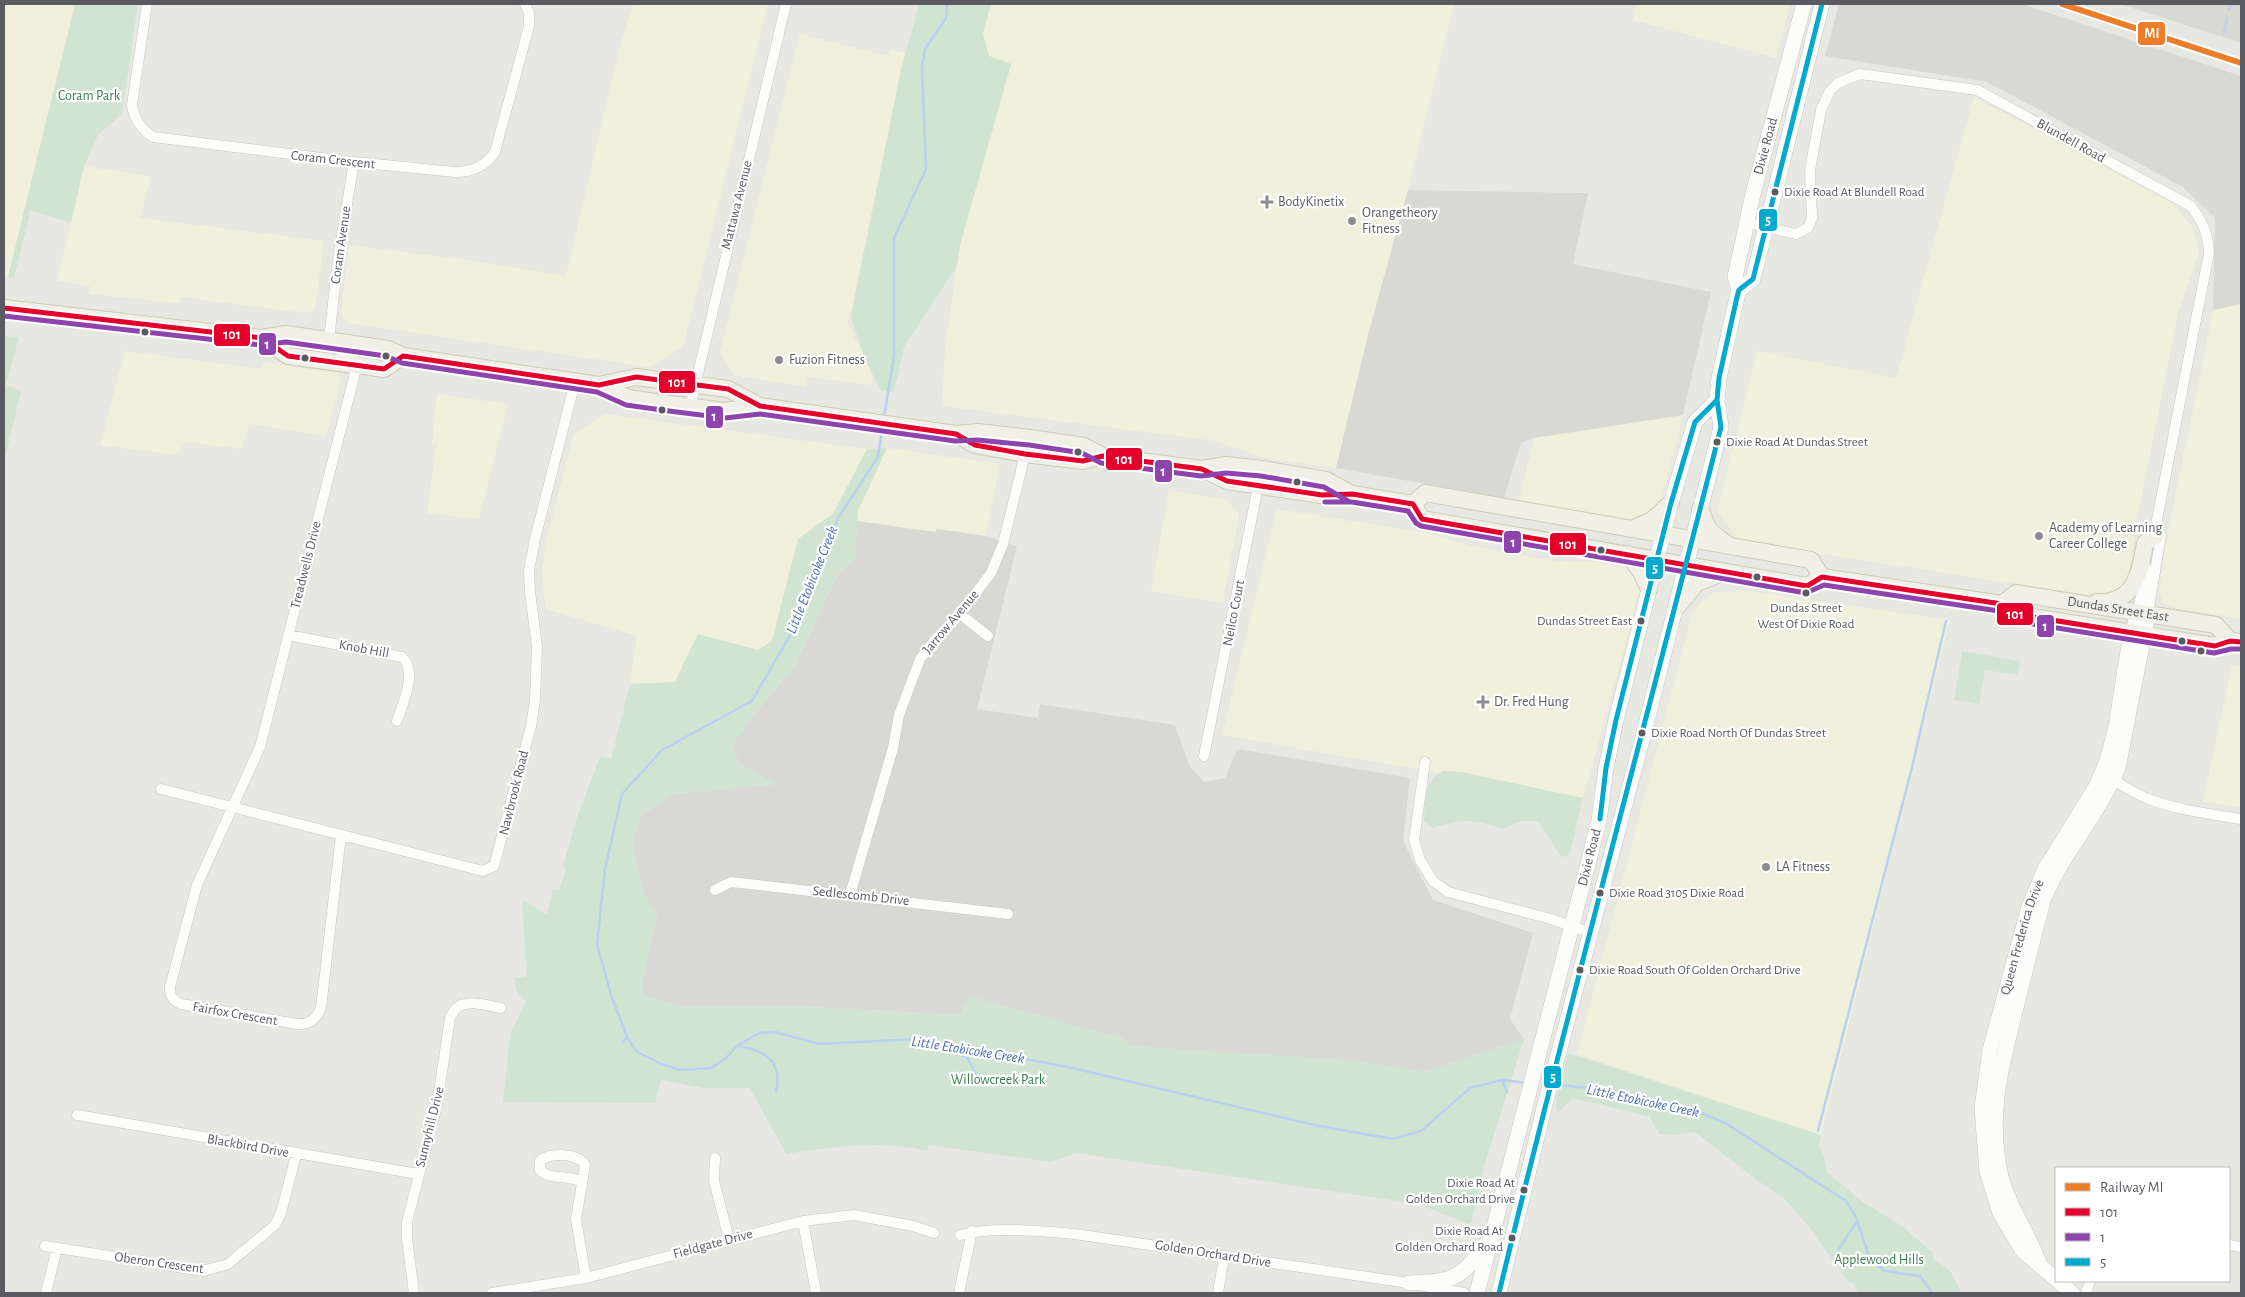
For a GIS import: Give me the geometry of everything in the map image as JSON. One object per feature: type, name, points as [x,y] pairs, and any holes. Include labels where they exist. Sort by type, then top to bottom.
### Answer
[{"type":"main road","name":"Dixie Road","points":[[1500,1293],[1545,1104],[1676,608],[1721,427],[1716,400],[1719,378],[1739,290],[1735,277],[1753,194],[1804,4]]},
{"type":"main road","name":"Dixie Road","points":[[1739,290],[1753,278],[1822,4]]},
{"type":"main road","points":[[4,308],[262,338],[286,334],[330,335],[388,349],[403,356],[598,385],[628,398],[690,407],[724,411],[760,406],[956,434],[978,432],[1030,438],[1084,446],[1103,456],[1202,469],[1226,465],[1261,477],[1326,480],[1352,494],[1413,504],[1425,493],[1811,560],[1822,577]]},
{"type":"main road","points":[[262,338],[288,356],[384,369],[403,356]]},
{"type":"main road","points":[[598,385],[636,377],[728,389],[760,406]]},
{"type":"main road","name":"Dixie Road","points":[[1477,1293],[1571,926],[1600,822],[1606,768],[1662,535],[1695,422],[1716,400]]},
{"type":"main road","points":[[956,434],[975,445],[1025,454],[1083,461],[1103,456]]},
{"type":"main road","points":[[1632,529],[1656,518],[1671,503]]},
{"type":"main road","name":"Dundas Street East","points":[[1413,504],[1422,518],[1807,586],[1822,577],[2002,604],[2014,614],[2138,634],[2215,646],[2236,642]]},
{"type":"main road","points":[[1700,509],[1710,530],[1730,547]]},
{"type":"main road","points":[[2076,603],[2116,600],[2128,591],[2139,577],[2145,543],[2155,530]]},
{"type":"main road","points":[[1628,554],[1641,572],[1649,589]]},
{"type":"main road","points":[[1676,608],[1697,583],[1726,572]]},
{"type":"main road","name":"Dundas Street East","points":[[2002,604],[2016,593],[2143,613],[2216,625],[2236,642]]},
{"type":"main road","name":"Queen Frederica Drive","points":[[2055,1278],[2039,1263],[2032,1244],[2012,1209],[2002,1178],[1995,1136],[1997,1085],[2044,898],[2054,874],[2123,747],[2138,634],[2143,613]]},
{"type":"main road","points":[[1410,1283],[1444,1281],[1461,1275],[1471,1266],[1490,1238]]},
{"type":"main road","name":"Queen Frederica Drive","points":[[2060,1282],[2072,1293]]},
{"type":"main road","points":[[1410,1283],[1429,1293]]},
{"type":"street","name":"Coram Crescent","points":[[147,4],[132,105],[136,119],[149,134],[160,140],[455,172],[473,169],[489,160],[500,138],[529,26],[529,13],[525,4]]},
{"type":"street","name":"Mattawa Avenue","points":[[690,407],[786,4]]},
{"type":"street","name":"Blundell Road","points":[[1748,223],[1766,229],[1796,234],[1806,230],[1810,225],[1812,218],[1810,170],[1821,110],[1830,91],[1838,83],[1860,74],[1977,90],[2191,206],[2202,222],[2208,236],[2209,253],[2155,530],[2161,535],[2143,613]]},
{"type":"street","name":"Coram Avenue","points":[[330,335],[338,259],[354,162]]},
{"type":"street","points":[[330,335],[356,365]]},
{"type":"street","name":"Treadwells Drive","points":[[232,807],[260,747],[356,365]]},
{"type":"street","name":"Nawbrook Road","points":[[161,789],[483,871],[494,866],[533,716],[537,647],[529,570],[535,539],[575,382]]},
{"type":"street","name":"Jarrow Avenue","points":[[850,895],[893,748],[899,715],[920,659],[960,614],[991,573],[999,554],[1030,438]]},
{"type":"street","name":"Neilco Court","points":[[1204,756],[1261,477]]},
{"type":"street","points":[[960,614],[988,636]]},
{"type":"street","name":"Knob Hill","points":[[288,635],[388,653],[402,658],[407,663],[410,673],[398,721]]},
{"type":"street","points":[[1425,762],[1414,840],[1420,860],[1433,881],[1448,892],[1591,933]]},
{"type":"street","points":[[2108,777],[2147,798],[2176,808],[2241,819]]},
{"type":"street","name":"Fairfox Crescent","points":[[232,807],[197,885],[188,913],[170,989],[172,998],[181,1004],[297,1024],[306,1024],[314,1019],[321,1008],[341,835]]},
{"type":"street","name":"Sedlescomb Drive","points":[[715,890],[731,882],[1008,914]]},
{"type":"street","name":"Sunnyhill Drive","points":[[414,1293],[406,1230],[418,1174],[438,1105],[452,1012],[458,1006],[467,1003],[501,1008]]},
{"type":"street","name":"Blackbird Drive","points":[[77,1115],[296,1155],[418,1174]]},
{"type":"street","name":"Oberon Crescent","points":[[45,1246],[202,1271],[220,1268],[232,1262],[275,1225],[281,1213],[296,1155]]},
{"type":"street","points":[[715,1158],[714,1181],[729,1239]]},
{"type":"street","points":[[581,1182],[576,1219],[586,1278]]},
{"type":"street","name":"Fieldgate Drive","points":[[492,1293],[517,1291],[586,1278],[803,1221],[854,1215],[913,1226],[934,1233]]},
{"type":"street","points":[[803,1221],[816,1293]]},
{"type":"street","points":[[959,1293],[972,1231]]},
{"type":"street","name":"Golden Orchard Drive","points":[[960,1235],[972,1231],[1039,1231],[1123,1239],[1224,1257],[1410,1283],[1464,1293]]},
{"type":"street","points":[[46,1293],[57,1248]]},
{"type":"street","points":[[1218,1293],[1224,1257]]},
{"type":"shaded area","points":[[4,4],[75,4],[8,277],[4,277]]},
{"type":"shaded area","points":[[633,4],[768,4],[683,347],[649,367],[347,323],[341,313],[349,245],[474,261],[566,276],[619,50]]},
{"type":"shaded area","points":[[991,4],[1454,4],[1408,190],[1368,335],[1336,468],[1264,458],[1216,441],[942,406],[945,349],[960,245],[1011,65],[989,56],[983,34]]},
{"type":"shaded area","points":[[1637,4],[1790,4],[1776,58],[1633,20]]},
{"type":"shaded area","points":[[1839,4],[2022,4],[2241,76],[2241,304],[2213,310],[2215,218],[2183,187],[1987,82],[1825,56]]},
{"type":"shaded area","points":[[2120,4],[2241,4],[2241,43]]},
{"type":"shaded area","points":[[800,34],[888,56],[890,49],[905,53],[848,324],[857,343],[871,353],[872,385],[808,377],[806,387],[734,375],[720,353]]},
{"type":"shaded area","points":[[1974,97],[2171,203],[2191,225],[2199,252],[2178,313],[2134,535],[2129,578],[2123,585],[2111,593],[2082,594],[1796,550],[1764,542],[1738,539],[1717,511],[1757,351],[1896,378]]},
{"type":"shaded area","points":[[84,166],[151,177],[140,218],[324,241],[315,310],[305,313],[181,297],[179,303],[89,294],[90,286],[57,281]]},
{"type":"shaded area","points":[[1408,190],[1588,193],[1573,264],[1711,292],[1683,415],[1534,438],[1521,443],[1504,498],[1336,468],[1368,335]]},
{"type":"shaded area","points":[[2241,304],[2241,619],[2170,607],[2163,603],[2159,590],[2166,543],[2213,310]]},
{"type":"shaded area","points":[[125,351],[262,369],[264,362],[337,373],[341,380],[326,436],[249,424],[242,449],[186,442],[176,455],[100,445]]},
{"type":"shaded area","points":[[437,394],[508,404],[479,519],[427,513],[437,440],[432,446]]},
{"type":"shaded area","points":[[604,414],[867,449],[833,514],[798,539],[772,641],[758,650],[698,634],[675,682],[630,684],[637,636],[546,609],[542,575],[545,545],[574,434]]},
{"type":"shaded area","points":[[1683,415],[1661,501],[1650,513],[1628,520],[1522,502],[1520,496],[1534,438]]},
{"type":"shaded area","points":[[887,448],[1000,464],[986,536],[937,529],[936,532],[857,521],[858,511]]},
{"type":"shaded area","points":[[1169,491],[1225,499],[1239,514],[1223,603],[1151,591]]},
{"type":"shaded area","points":[[1277,509],[1431,534],[1476,547],[1560,562],[1590,561],[1620,566],[1631,572],[1639,587],[1638,598],[1583,798],[1222,735]]},
{"type":"shaded area","points":[[857,521],[935,532],[937,529],[986,536],[1017,546],[977,709],[1038,718],[1040,704],[1175,725],[1190,767],[1204,782],[1225,778],[1237,749],[1410,778],[1403,841],[1433,900],[1533,933],[1510,1019],[1524,1039],[1425,1072],[1130,1046],[1118,1035],[1113,1036],[960,1015],[790,1006],[683,1007],[642,996],[643,977],[657,916],[643,892],[632,843],[642,815],[672,794],[775,784],[739,764],[732,745],[748,722],[794,667],[838,574],[855,558]]},
{"type":"shaded area","points":[[1749,591],[1950,620],[1821,1135],[1577,1054],[1693,610],[1714,592]]},
{"type":"shaded area","points":[[2232,664],[2241,666],[2241,807],[2203,802]]},
{"type":"green space","name":"Coram Park","points":[[75,4],[138,4],[122,114],[98,135],[84,166],[71,223],[31,210],[14,278],[8,277]]},
{"type":"green space","points":[[919,4],[991,4],[983,34],[989,56],[1011,64],[960,245],[957,266],[904,347],[894,392],[881,391],[864,357],[851,317],[900,74]]},
{"type":"green space","points":[[4,336],[19,337],[6,385],[21,391],[4,462]]},
{"type":"green space","name":"Willowcreek Park","points":[[887,448],[858,511],[855,558],[838,574],[794,667],[748,722],[732,745],[739,764],[776,784],[672,794],[642,815],[632,843],[643,892],[657,916],[643,977],[642,996],[683,1007],[790,1006],[960,1015],[970,996],[1113,1036],[1118,1035],[1130,1046],[1351,1060],[1425,1072],[1524,1039],[1484,1167],[1471,1225],[1418,1204],[1076,1153],[1051,1162],[929,1145],[927,1151],[874,1145],[839,1147],[786,1154],[750,1088],[702,1088],[661,1080],[655,1103],[503,1102],[510,1034],[526,1002],[516,990],[515,978],[527,976],[522,905],[524,900],[547,915],[553,888],[559,890],[566,869],[563,866],[576,820],[600,757],[611,759],[630,684],[675,682],[698,634],[758,650],[772,641],[798,539],[833,514],[867,449]]},
{"type":"green space","points":[[1962,651],[2020,661],[2017,675],[1985,670],[1979,704],[1954,700]]},
{"type":"green space","points":[[1443,771],[1461,772],[1583,798],[1569,857],[1561,856],[1538,821],[1523,821],[1502,829],[1467,821],[1432,828],[1424,821],[1426,793],[1431,781]]},
{"type":"green space","name":"Applewood Hills","points":[[1568,1053],[1821,1135],[1819,1146],[1823,1153],[1827,1172],[1863,1202],[1902,1226],[1932,1252],[1933,1258],[1950,1271],[1962,1293],[1858,1293],[1854,1284],[1848,1281],[1809,1227],[1784,1198],[1758,1181],[1695,1132],[1675,1135],[1659,1134],[1650,1117],[1573,1098],[1557,1114],[1556,1100]]},
{"type":"waterway","name":"Little Etobicoke Creek","points":[[884,417],[894,356],[894,238],[926,169],[922,68],[925,49],[946,18],[947,4]]},
{"type":"waterway","points":[[2229,9],[2232,4]]},
{"type":"waterway","points":[[2224,33],[2227,18]]},
{"type":"waterway","name":"Little Etobicoke Creek","points":[[882,430],[878,457],[838,518],[800,618],[752,701],[662,750],[622,794],[605,869],[597,944],[611,995],[627,1037],[637,1052],[661,1064],[681,1070],[711,1068],[725,1059],[737,1046],[759,1033],[775,1032],[819,1044],[917,1039],[1068,1067],[1319,1126],[1393,1139],[1421,1131],[1470,1088],[1502,1080],[1526,1083]]},
{"type":"waterway","points":[[1818,1131],[1912,767],[1946,621]]},
{"type":"waterway","name":"Little Etobicoke Creek","points":[[623,1042],[627,1037]]},
{"type":"waterway","points":[[926,1042],[967,1057],[981,1085]]},
{"type":"waterway","points":[[738,1046],[756,1050],[770,1059],[777,1072],[776,1091]]},
{"type":"waterway","points":[[1502,1080],[1507,1092]]},
{"type":"waterway","name":"Little Etobicoke Creek","points":[[1557,1085],[1602,1089],[1699,1112],[1727,1124],[1846,1201],[1856,1217],[1869,1256],[1877,1265],[1885,1271],[1920,1276],[1932,1293]]},
{"type":"waterway","points":[[1839,1249],[1857,1221]]},
{"type":"railway","points":[[2080,4],[2241,57]]},
{"type":"rail line","name":"MI","points":[[2062,4],[2241,63]]},
{"type":"transit line","name":"5","points":[[1499,1293],[1553,1076],[1721,427],[1717,400],[1719,378],[1737,297],[1739,290],[1753,279],[1822,4]]},
{"type":"transit line","name":"101","points":[[4,308],[262,338],[288,356],[384,369],[403,356],[599,385],[636,377],[728,389],[760,406],[956,434],[975,445],[1025,454],[1083,461],[1103,456],[1202,469],[1227,481],[1322,495],[1352,494],[1413,504],[1422,519],[1807,586],[1822,577],[2002,604],[2014,614],[2215,646],[2230,641],[2241,642]]},
{"type":"transit line","name":"1","points":[[4,316],[261,345],[286,342],[386,356],[402,363],[597,392],[626,405],[669,411],[725,418],[760,414],[955,441],[978,440],[1029,445],[1082,453],[1101,463],[1201,476],[1226,473],[1261,476],[1324,487],[1348,501]]},
{"type":"transit line","name":"5","points":[[1600,819],[1606,768],[1616,720],[1671,503],[1695,422],[1717,400]]},
{"type":"transit line","name":"1","points":[[1325,502],[1352,502],[1408,511],[1416,523],[1421,526],[1806,593],[1824,585],[1999,611],[2013,621],[2214,653],[2240,649]]},
{"type":"place","name":"Dixie Road At Blundell Road","points":[[1775,192]]},
{"type":"place","name":"BodyKinetix","points":[[1267,202]]},
{"type":"place","name":"Orangetheory Fitness","points":[[1352,221]]},
{"type":"place","name":"Fuzion Fitness","points":[[779,360]]},
{"type":"place","name":"Dixie Road At Dundas Street","points":[[1717,442]]},
{"type":"place","name":"Academy of Learning Career College","points":[[2039,536]]},
{"type":"place","name":"Dundas Street West Of Dixie Road","points":[[1806,593]]},
{"type":"place","name":"Dundas Street East","points":[[1641,621]]},
{"type":"place","name":"Dr. Fred Hung","points":[[1483,702]]},
{"type":"place","name":"Dixie Road North Of Dundas Street","points":[[1642,733]]},
{"type":"place","name":"LA Fitness","points":[[1766,867]]},
{"type":"place","name":"Dixie Road 3105 Dixie Road","points":[[1600,893]]},
{"type":"place","name":"Dixie Road South Of Golden Orchard Drive","points":[[1580,970]]},
{"type":"place","name":"Dixie Road At Golden Orchard Drive","points":[[1524,1190]]},
{"type":"place","name":"Dixie Road At Golden Orchard Road","points":[[1512,1238]]}]
